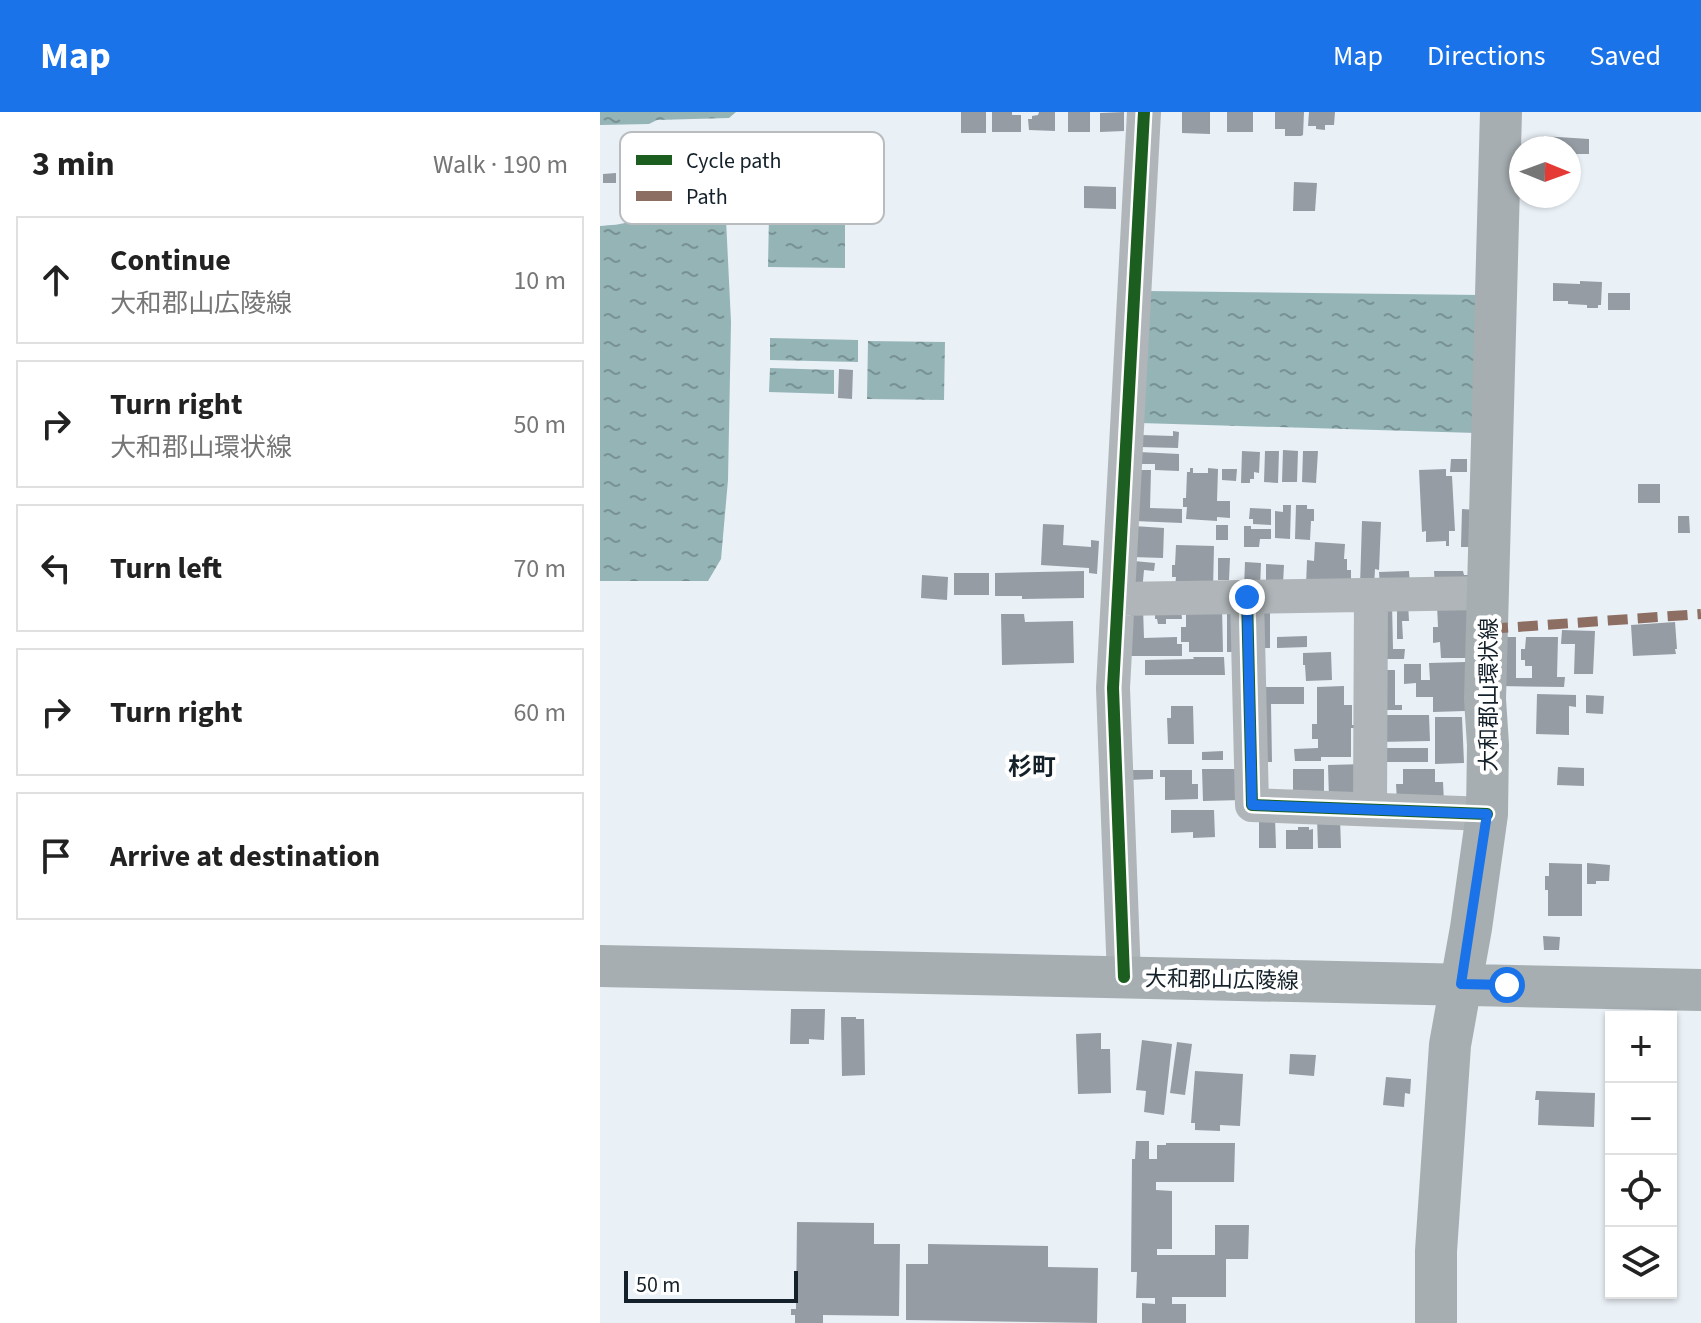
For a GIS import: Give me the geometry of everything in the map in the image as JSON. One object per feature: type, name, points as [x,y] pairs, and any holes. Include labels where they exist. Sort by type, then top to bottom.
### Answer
[{"type":"main road","name":"大和郡山環状線","points":[[1436,1323],[1436,1251],[1449,1061],[1487,814],[1485,699],[1501,112]]},
{"type":"main road","name":"大和郡山広陵線","points":[[600,966],[1701,990]]},
{"type":"street","points":[[1124,977],[1113,688],[1144,112]]},
{"type":"street","points":[[1119,599],[1488,593]]},
{"type":"street","points":[[1370,809],[1371,595]]},
{"type":"street","points":[[1247,597],[1252,805],[1487,814]]},
{"type":"water","points":[[600,112],[736,112],[729,118],[600,125]]},
{"type":"water","points":[[726,224],[731,322],[728,480],[721,559],[708,581],[600,581],[600,226]]},
{"type":"water","points":[[769,224],[845,224],[845,268],[768,267]]},
{"type":"water","points":[[1147,291],[1481,295],[1476,433],[1140,423]]},
{"type":"water","points":[[770,338],[858,340],[858,362],[770,360]]},
{"type":"water","points":[[868,341],[945,342],[944,400],[867,399]]},
{"type":"water","points":[[770,368],[834,370],[834,394],[769,392]]},
{"type":"building","points":[[961,112],[986,112],[986,133],[961,133]]},
{"type":"building","points":[[992,112],[1021,115],[1021,132],[992,132]]},
{"type":"building","points":[[1039,112],[1055,112],[1055,131],[1029,130],[1028,119]]},
{"type":"building","points":[[1068,112],[1090,112],[1090,132],[1068,132]]},
{"type":"building","points":[[1124,112],[1124,131],[1100,132],[1100,113]]},
{"type":"building","points":[[1182,112],[1210,112],[1210,134],[1182,133]]},
{"type":"building","points":[[1227,112],[1253,112],[1253,132],[1227,132]]},
{"type":"building","points":[[1275,112],[1304,112],[1303,135],[1285,136],[1285,129],[1275,129]]},
{"type":"building","points":[[1309,112],[1335,112],[1334,125],[1325,125],[1325,130],[1308,126]]},
{"type":"building","points":[[1581,138],[1589,139],[1589,154],[1581,154]]},
{"type":"building","points":[[616,173],[616,183],[603,183],[603,174]]},
{"type":"building","points":[[1294,182],[1317,183],[1315,211],[1293,211]]},
{"type":"building","points":[[1084,186],[1116,187],[1116,209],[1084,208]]},
{"type":"building","points":[[1580,281],[1602,282],[1601,305],[1598,308],[1553,301],[1553,283],[1580,284]]},
{"type":"building","points":[[1608,293],[1630,293],[1630,310],[1608,310]]},
{"type":"building","points":[[839,369],[853,370],[852,399],[838,398]]},
{"type":"building","points":[[1173,431],[1179,432],[1178,448],[1140,447],[1141,435],[1173,436]]},
{"type":"building","points":[[1283,450],[1298,451],[1297,482],[1282,482]]},
{"type":"building","points":[[1242,451],[1260,452],[1259,473],[1254,472],[1250,483],[1241,483]]},
{"type":"building","points":[[1265,451],[1279,451],[1278,483],[1264,482]]},
{"type":"building","points":[[1303,451],[1318,451],[1316,483],[1302,482]]},
{"type":"building","points":[[1139,452],[1179,454],[1179,471],[1155,470],[1155,464],[1138,464]]},
{"type":"building","points":[[1451,459],[1467,459],[1467,472],[1450,472]]},
{"type":"building","points":[[1193,468],[1193,473],[1208,473],[1208,468],[1218,469],[1217,501],[1230,501],[1230,518],[1217,517],[1217,521],[1186,519],[1187,507],[1183,507],[1183,498],[1186,498],[1187,472]]},
{"type":"building","points":[[1222,469],[1237,469],[1236,481],[1222,480]]},
{"type":"building","points":[[1446,469],[1446,476],[1452,476],[1455,531],[1449,531],[1449,546],[1446,546],[1446,541],[1426,542],[1426,531],[1422,532],[1419,470]]},
{"type":"building","points":[[1137,470],[1151,470],[1150,508],[1182,509],[1182,523],[1134,521]]},
{"type":"building","points":[[1638,484],[1660,484],[1660,503],[1638,503]]},
{"type":"building","points":[[1283,505],[1291,505],[1290,539],[1275,538],[1275,511],[1283,512]]},
{"type":"building","points":[[1296,505],[1314,509],[1310,540],[1295,539]]},
{"type":"building","points":[[1250,508],[1271,509],[1271,525],[1253,524],[1253,519],[1249,519]]},
{"type":"building","points":[[1462,509],[1476,510],[1474,547],[1461,547]]},
{"type":"building","points":[[1678,516],[1689,516],[1690,533],[1678,533]]},
{"type":"building","points":[[1362,521],[1381,522],[1379,570],[1375,569],[1374,587],[1360,586]]},
{"type":"building","points":[[1043,524],[1064,525],[1063,545],[1091,547],[1091,540],[1099,541],[1097,574],[1089,573],[1089,568],[1041,565]]},
{"type":"building","points":[[1216,525],[1228,525],[1228,540],[1216,540]]},
{"type":"building","points":[[1134,526],[1164,528],[1163,558],[1133,557]]},
{"type":"building","points":[[1244,526],[1271,529],[1271,539],[1260,539],[1259,547],[1244,547]]},
{"type":"building","points":[[1315,542],[1345,544],[1344,559],[1347,559],[1347,570],[1351,570],[1351,586],[1306,585],[1307,560],[1314,561]]},
{"type":"building","points":[[1176,545],[1214,546],[1213,590],[1175,588],[1176,577],[1172,577],[1172,565],[1175,565]]},
{"type":"building","points":[[1218,558],[1230,558],[1229,580],[1218,580]]},
{"type":"building","points":[[1134,561],[1155,563],[1154,571],[1144,570],[1142,592],[1131,590]]},
{"type":"building","points":[[1245,562],[1261,563],[1260,588],[1244,588]]},
{"type":"building","points":[[1266,564],[1284,565],[1283,584],[1266,583]]},
{"type":"building","points":[[1084,571],[1084,598],[995,596],[995,573]]},
{"type":"building","points":[[1409,571],[1410,586],[1380,587],[1379,572]]},
{"type":"building","points":[[1434,571],[1463,571],[1464,575],[1470,575],[1470,587],[1435,588]]},
{"type":"building","points":[[954,573],[989,573],[989,595],[954,595]]},
{"type":"building","points":[[922,575],[948,577],[947,600],[921,598]]},
{"type":"building","points":[[1392,603],[1393,649],[1405,649],[1404,659],[1377,659],[1377,604]]},
{"type":"building","points":[[1397,603],[1408,603],[1409,621],[1402,621],[1403,639],[1397,639]]},
{"type":"building","points":[[1227,605],[1239,605],[1240,652],[1227,652]]},
{"type":"building","points":[[1437,605],[1475,605],[1474,658],[1441,658],[1440,642],[1433,643],[1433,627],[1438,627]]},
{"type":"building","points":[[1186,606],[1222,606],[1223,652],[1189,652],[1189,642],[1181,642],[1181,627],[1186,627]]},
{"type":"building","points":[[1270,606],[1270,648],[1256,648],[1256,607]]},
{"type":"building","points":[[1143,607],[1144,638],[1177,637],[1177,644],[1182,644],[1182,656],[1131,656],[1131,608]]},
{"type":"building","points":[[1155,607],[1181,607],[1182,619],[1166,619],[1166,624],[1158,624]]},
{"type":"building","points":[[1001,614],[1024,614],[1025,622],[1073,621],[1074,663],[1002,665]]},
{"type":"building","points":[[1675,622],[1676,654],[1633,656],[1631,625]]},
{"type":"building","points":[[1562,630],[1595,631],[1593,674],[1574,674],[1575,644],[1561,644]]},
{"type":"building","points":[[1307,636],[1307,647],[1277,648],[1277,637]]},
{"type":"building","points":[[1501,637],[1516,637],[1516,678],[1532,678],[1532,666],[1525,666],[1525,660],[1521,660],[1526,637],[1558,637],[1557,677],[1565,677],[1564,687],[1500,686]]},
{"type":"building","points":[[1331,652],[1332,680],[1306,681],[1303,653]]},
{"type":"building","points":[[1224,657],[1225,675],[1145,675],[1145,660]]},
{"type":"building","points":[[1466,662],[1465,711],[1433,712],[1433,697],[1416,697],[1416,683],[1404,684],[1404,664],[1421,664],[1421,680],[1430,680],[1429,663]]},
{"type":"building","points":[[1377,670],[1395,670],[1395,705],[1402,705],[1402,710],[1377,710]]},
{"type":"building","points":[[1344,686],[1344,705],[1352,705],[1352,725],[1358,725],[1358,728],[1351,728],[1351,757],[1295,761],[1294,749],[1318,748],[1318,739],[1312,739],[1312,724],[1317,724],[1317,687]]},
{"type":"building","points":[[1259,687],[1304,687],[1304,704],[1271,704],[1272,762],[1260,762]]},
{"type":"building","points":[[1537,694],[1576,695],[1576,707],[1569,706],[1569,735],[1536,734]]},
{"type":"building","points":[[1586,695],[1604,696],[1603,714],[1586,713]]},
{"type":"building","points":[[1171,706],[1193,706],[1194,744],[1168,744],[1167,718],[1171,718]]},
{"type":"building","points":[[1377,715],[1429,715],[1430,741],[1377,742]]},
{"type":"building","points":[[1435,717],[1462,717],[1464,763],[1435,764]]},
{"type":"building","points":[[1375,748],[1428,748],[1428,762],[1375,762]]},
{"type":"building","points":[[1223,751],[1223,760],[1202,760],[1202,752]]},
{"type":"building","points":[[1365,764],[1365,799],[1329,799],[1328,765]]},
{"type":"building","points":[[1558,767],[1584,768],[1584,786],[1557,785]]},
{"type":"building","points":[[1202,769],[1242,769],[1242,800],[1203,801]]},
{"type":"building","points":[[1293,769],[1324,769],[1324,799],[1293,799]]},
{"type":"building","points":[[1403,769],[1435,769],[1435,782],[1443,782],[1444,802],[1397,802],[1396,784],[1403,784]]},
{"type":"building","points":[[1129,770],[1153,770],[1153,779],[1129,780]]},
{"type":"building","points":[[1160,770],[1192,770],[1192,784],[1198,784],[1198,799],[1165,800],[1165,777],[1160,777]]},
{"type":"building","points":[[1171,810],[1214,810],[1215,837],[1193,838],[1193,832],[1171,833]]},
{"type":"building","points":[[1275,817],[1276,848],[1259,848],[1259,818]]},
{"type":"building","points":[[1317,818],[1340,818],[1341,848],[1318,848]]},
{"type":"building","points":[[1298,827],[1313,829],[1313,849],[1286,849],[1286,830],[1298,830]]},
{"type":"building","points":[[1549,863],[1582,864],[1582,916],[1548,916],[1545,876],[1549,876]]},
{"type":"building","points":[[1587,863],[1610,865],[1609,881],[1587,884]]},
{"type":"building","points":[[1543,936],[1560,937],[1559,950],[1544,950]]},
{"type":"building","points":[[791,1009],[825,1009],[824,1040],[809,1039],[809,1044],[790,1044]]},
{"type":"building","points":[[841,1017],[864,1019],[865,1075],[842,1076]]},
{"type":"building","points":[[1101,1033],[1101,1049],[1110,1049],[1111,1093],[1078,1094],[1076,1034]]},
{"type":"building","points":[[1142,1040],[1172,1044],[1164,1115],[1144,1112],[1146,1091],[1136,1090]]},
{"type":"building","points":[[1177,1042],[1192,1044],[1185,1095],[1170,1093]]},
{"type":"building","points":[[1290,1054],[1316,1055],[1314,1076],[1289,1074]]},
{"type":"building","points":[[1195,1071],[1243,1074],[1240,1126],[1220,1125],[1220,1131],[1195,1130],[1195,1123],[1191,1123]]},
{"type":"building","points":[[1386,1077],[1411,1079],[1410,1094],[1405,1093],[1404,1107],[1383,1105]]},
{"type":"building","points":[[1536,1091],[1595,1093],[1594,1127],[1538,1125],[1539,1100],[1535,1100]]},
{"type":"building","points":[[1136,1141],[1149,1141],[1149,1159],[1157,1159],[1157,1145],[1166,1143],[1235,1143],[1234,1182],[1156,1182],[1156,1190],[1172,1191],[1172,1249],[1157,1249],[1157,1255],[1215,1255],[1215,1225],[1249,1225],[1248,1259],[1226,1259],[1226,1297],[1172,1297],[1172,1304],[1186,1304],[1186,1323],[1142,1323],[1142,1303],[1155,1304],[1155,1298],[1136,1298],[1137,1272],[1131,1272],[1132,1159],[1135,1159]]},
{"type":"building","points":[[797,1222],[874,1223],[874,1244],[900,1244],[899,1316],[823,1315],[823,1323],[795,1323],[791,1309],[796,1309]]},
{"type":"building","points":[[928,1244],[1048,1246],[1048,1267],[1098,1268],[1097,1323],[906,1320],[906,1264],[928,1264]]},
{"type":"marked path","points":[[1488,629],[1701,614]]},
{"type":"cycle path","points":[[1124,977],[1113,688],[1144,112]]},
{"type":"cycle path","points":[[1247,597],[1252,805],[1487,814]]},
{"type":"district","name":"杉町","points":[[1032,767]]},
{"type":"route","points":[[1247,597],[1252,805],[1487,814],[1461,984],[1507,985]]}]
